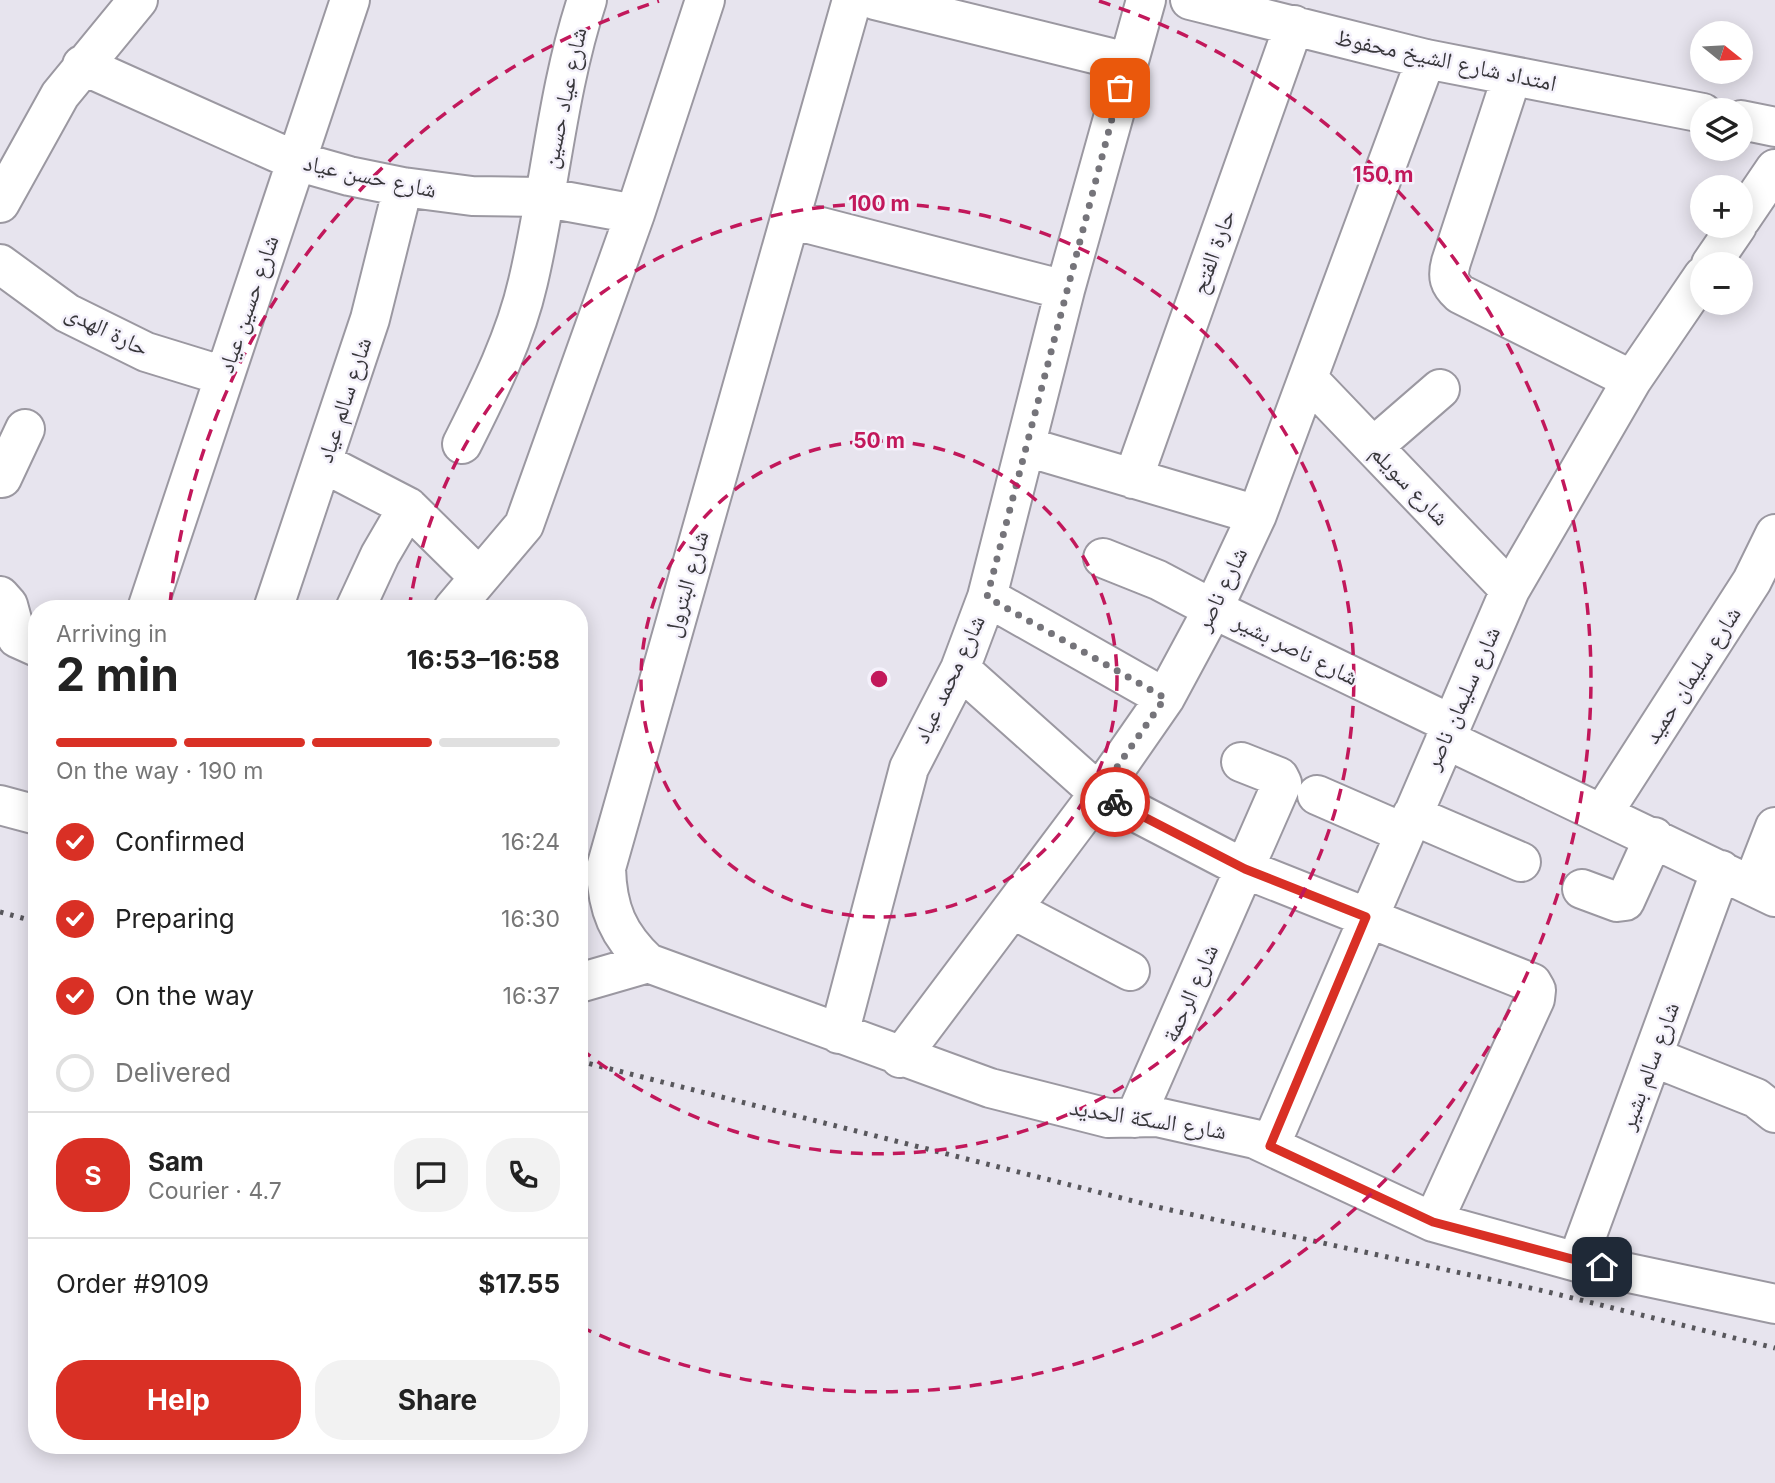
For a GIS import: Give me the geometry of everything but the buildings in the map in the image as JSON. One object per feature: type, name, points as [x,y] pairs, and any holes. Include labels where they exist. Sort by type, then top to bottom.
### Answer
[{"type":"street","points":[[0,203],[60,94],[138,0]]},
{"type":"street","name":"شارع حسين عياد","points":[[150,600],[350,0]]},
{"type":"street","name":"شارع عياد حسين","points":[[462,444],[501,366],[528,283],[542,197],[587,0]]},
{"type":"street","points":[[460,600],[524,525],[635,214],[705,0]]},
{"type":"street","name":"شارع البترول","points":[[839,1034],[648,963],[628,945],[614,921],[607,895],[606,867],[852,0]]},
{"type":"street","points":[[875,0],[1127,62]]},
{"type":"street","name":"شارع محمد عياد","points":[[839,1034],[904,783],[915,753],[960,669],[987,597],[1065,290],[1146,0]]},
{"type":"street","name":"امتداد شارع الشيخ محفوظ","points":[[1190,0],[1426,59],[1690,110]]},
{"type":"street","name":"حارة الفتح","points":[[1133,479],[1294,25]]},
{"type":"street","name":"شارع ناصر","points":[[900,1058],[1099,793],[1165,698],[1213,609],[1257,515],[1426,59]]},
{"type":"street","name":"شارع حسن عياد","points":[[82,65],[296,161],[402,187],[472,195],[542,197],[635,214]]},
{"type":"street","points":[[1512,76],[1447,274],[1451,286],[1460,294],[1632,380]]},
{"type":"street","points":[[1753,122],[1775,127]]},
{"type":"street","points":[[1753,202],[1773,175]]},
{"type":"street","name":"شارع سالم عياد","points":[[276,600],[370,319],[402,187]]},
{"type":"street","points":[[790,219],[1065,290]]},
{"type":"street","name":"حارة الهدى","points":[[0,264],[68,313],[146,352],[224,376]]},
{"type":"street","name":"شارع سليمان ناصر","points":[[1270,1146],[1366,917],[1510,590],[1632,380],[1690,295]]},
{"type":"street","name":"شارع سويلم","points":[[1309,380],[1510,590]]},
{"type":"street","points":[[1373,447],[1440,389]]},
{"type":"street","points":[[6,481],[25,429]]},
{"type":"street","points":[[1027,447],[1257,515]]},
{"type":"street","points":[[323,464],[408,507],[479,576]]},
{"type":"street","points":[[359,600],[380,555],[408,507]]},
{"type":"street","name":"شارع سليمان حميد","points":[[1604,813],[1752,581],[1775,534]]},
{"type":"street","name":"شارع ناصر بشير","points":[[1103,558],[1158,580],[1604,813],[1749,884]]},
{"type":"street","points":[[0,596],[8,605],[18,638],[28,643]]},
{"type":"street","points":[[987,597],[1165,698]]},
{"type":"street","points":[[960,669],[1099,793],[1245,869],[1532,983],[1536,990],[1433,1222]]},
{"type":"street","name":"شارع الرحمة","points":[[1135,1118],[1282,783],[1279,777],[1241,762]]},
{"type":"street","points":[[1317,794],[1521,862]]},
{"type":"street","points":[[0,805],[28,813]]},
{"type":"street","name":"شارع سالم بشير","points":[[1577,1262],[1653,1057],[1749,884],[1775,827]]},
{"type":"street","points":[[1582,889],[1617,902],[1625,901],[1654,837]]},
{"type":"street","points":[[1012,909],[1130,971]]},
{"type":"street","points":[[588,980],[648,963]]},
{"type":"street","name":"شارع السكة الحديد","points":[[839,1034],[900,1058],[1016,1095],[1108,1118],[1157,1118],[1223,1130],[1270,1146],[1433,1222],[1577,1262],[1775,1304]]},
{"type":"street","points":[[1653,1057],[1756,1098],[1775,1113]]},
{"type":"railway","points":[[0,912],[28,920]]},
{"type":"railway","points":[[588,1063],[1157,1207],[1544,1291],[1775,1348]]},
{"type":"way so far","points":[[1115,802],[1099,793],[1165,698],[987,597],[1065,290],[1120,88]]},
{"type":"route","points":[[1115,802],[1245,869],[1366,917],[1270,1146],[1433,1222],[1602,1267]]}]
